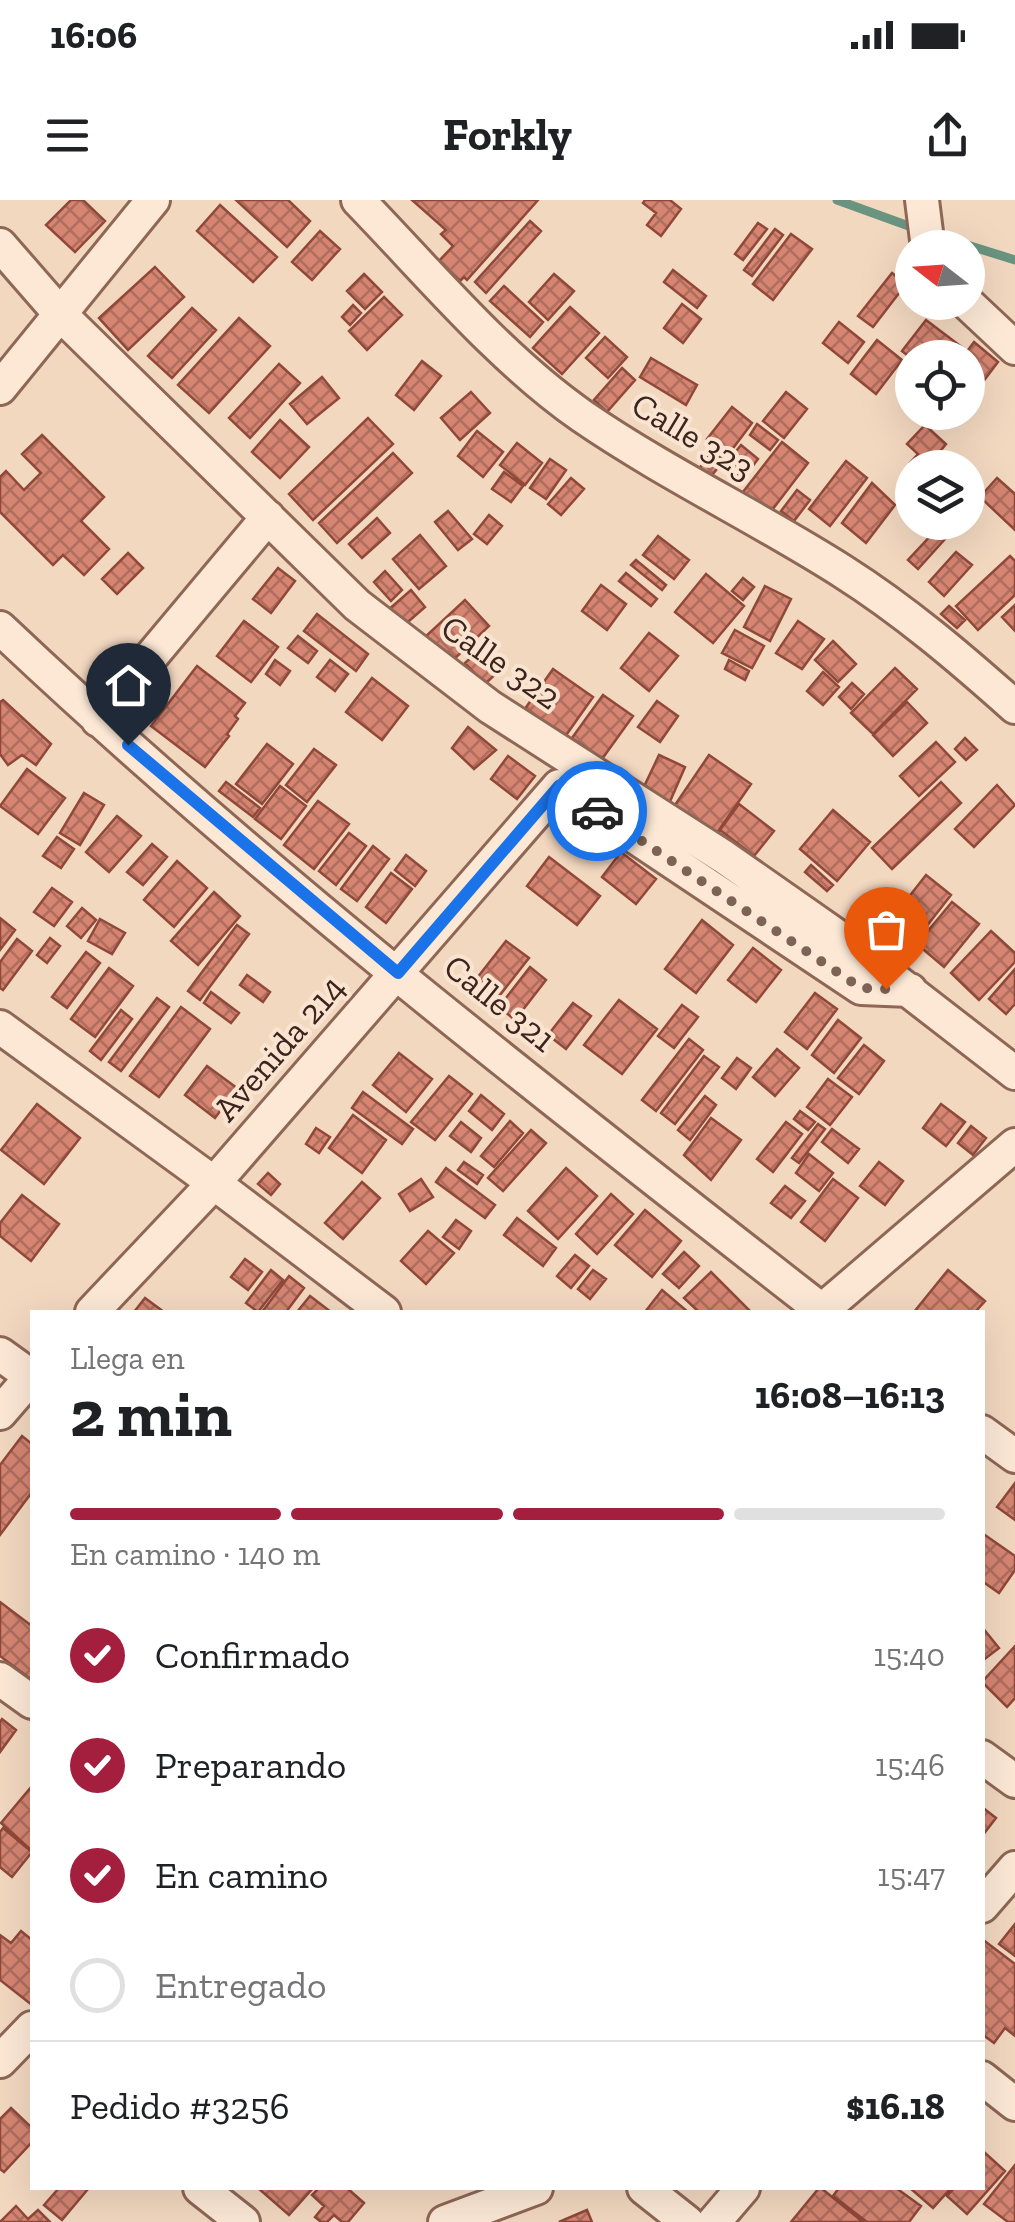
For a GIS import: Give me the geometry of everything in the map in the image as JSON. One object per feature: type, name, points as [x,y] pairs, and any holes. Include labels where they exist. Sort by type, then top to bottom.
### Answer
[{"type":"street","points":[[0,388],[153,200]]},
{"type":"street","name":"Calle 323","points":[[358,200],[530,377],[636,450],[840,570],[901,611],[1015,707]]},
{"type":"street","points":[[922,202],[926,230]]},
{"type":"street","name":"Calle 322","points":[[0,245],[61,315],[356,604],[451,679],[724,857],[910,990],[1015,1073]]},
{"type":"street","points":[[985,320],[1015,348]]},
{"type":"street","points":[[98,720],[268,517]]},
{"type":"street","name":"Calle 321","points":[[0,628],[98,720],[398,973],[819,1310]]},
{"type":"street","name":"Avenida 214","points":[[94,1310],[214,1183],[559,786],[861,988],[910,990]]},
{"type":"street","points":[[0,1027],[381,1310]]},
{"type":"street","points":[[824,1310],[1015,1145]]},
{"type":"street","points":[[0,1354],[30,1376]]},
{"type":"street","points":[[0,1413],[30,1379]]},
{"type":"street","points":[[985,1434],[1015,1456]]},
{"type":"street","points":[[0,1679],[30,1701]]},
{"type":"street","points":[[985,1759],[1015,1781]]},
{"type":"street","points":[[985,1903],[1015,1868]]},
{"type":"street","points":[[985,2080],[1015,2104]]},
{"type":"street","points":[[203,2190],[243,2222]]},
{"type":"street","points":[[445,2222],[531,2190]]},
{"type":"street","points":[[647,2190],[688,2222]]},
{"type":"street","points":[[714,2222],[742,2190]]},
{"type":"building","points":[[71,200],[83,200],[105,221],[75,252],[46,225]]},
{"type":"building","points":[[236,200],[288,200],[310,221],[287,247]]},
{"type":"building","points":[[412,200],[538,200],[467,280],[464,277],[460,281],[438,262],[453,246],[441,234],[446,230]]},
{"type":"building","points":[[670,200],[681,209],[661,236],[647,225],[656,213],[643,203]]},
{"type":"building","points":[[220,205],[277,257],[253,282],[197,231]]},
{"type":"building","points":[[530,221],[541,231],[486,293],[475,282]]},
{"type":"building","points":[[758,223],[767,229],[743,260],[735,254]]},
{"type":"building","points":[[775,229],[783,235],[752,276],[744,270]]},
{"type":"building","points":[[320,231],[340,249],[312,280],[292,262]]},
{"type":"building","points":[[791,234],[812,249],[773,300],[753,284]]},
{"type":"building","points":[[155,267],[184,297],[128,350],[99,318]]},
{"type":"building","points":[[673,270],[706,296],[697,308],[664,282]]},
{"type":"building","points":[[892,273],[895,275],[895,298],[873,327],[858,316]]},
{"type":"building","points":[[364,274],[382,292],[365,309],[347,291]]},
{"type":"building","points":[[554,274],[574,291],[548,320],[529,302]]},
{"type":"building","points":[[504,286],[543,322],[530,337],[490,301]]},
{"type":"building","points":[[384,297],[402,315],[367,350],[349,331]]},
{"type":"building","points":[[682,304],[701,319],[683,343],[664,328]]},
{"type":"building","points":[[353,305],[361,313],[350,325],[342,317]]},
{"type":"building","points":[[570,307],[599,333],[562,374],[533,348]]},
{"type":"building","points":[[192,308],[216,330],[172,378],[148,356]]},
{"type":"building","points":[[239,318],[270,346],[209,413],[178,385]]},
{"type":"building","points":[[926,320],[952,340],[911,340]]},
{"type":"building","points":[[839,322],[864,342],[848,363],[823,343]]},
{"type":"building","points":[[605,337],[627,357],[608,378],[586,358]]},
{"type":"building","points":[[877,340],[895,354],[895,369],[876,394],[851,374]]},
{"type":"building","points":[[985,351],[998,362],[985,379]]},
{"type":"building","points":[[651,358],[697,385],[686,405],[640,377]]},
{"type":"building","points":[[422,361],[441,376],[414,410],[396,395]]},
{"type":"building","points":[[279,364],[300,383],[250,438],[229,418]]},
{"type":"building","points":[[622,368],[635,380],[607,412],[594,400]]},
{"type":"building","points":[[322,377],[339,398],[307,424],[290,404]]},
{"type":"building","points":[[471,392],[490,413],[460,440],[441,418]]},
{"type":"building","points":[[786,392],[807,409],[784,438],[763,421]]},
{"type":"building","points":[[732,407],[752,423],[728,455],[707,439]]},
{"type":"building","points":[[368,418],[393,444],[313,520],[289,494]]},
{"type":"building","points":[[280,420],[309,447],[280,478],[252,452]]},
{"type":"building","points":[[757,424],[778,440],[770,450],[750,435]]},
{"type":"building","points":[[920,430],[931,430],[946,444],[941,450],[914,450],[907,444]]},
{"type":"building","points":[[477,431],[503,452],[483,477],[458,456]]},
{"type":"building","points":[[42,435],[104,497],[81,521],[109,549],[84,575],[63,555],[53,565],[0,512],[0,477],[6,471],[24,490],[41,473],[22,454]]},
{"type":"building","points":[[782,442],[808,463],[766,518],[739,497]]},
{"type":"building","points":[[517,443],[542,463],[525,485],[500,465]]},
{"type":"building","points":[[741,445],[758,459],[743,479],[725,465]]},
{"type":"building","points":[[712,452],[724,460],[709,479],[698,470]]},
{"type":"building","points":[[393,453],[412,473],[337,543],[319,523]]},
{"type":"building","points":[[550,459],[566,470],[546,499],[530,488]]},
{"type":"building","points":[[846,461],[867,478],[830,526],[809,509]]},
{"type":"building","points":[[504,472],[523,486],[511,502],[492,489]]},
{"type":"building","points":[[571,478],[584,489],[561,515],[548,504]]},
{"type":"building","points":[[997,478],[1015,494],[1015,530],[985,502],[985,491]]},
{"type":"building","points":[[872,483],[895,505],[866,543],[842,523]]},
{"type":"building","points":[[797,490],[810,500],[794,521],[781,511]]},
{"type":"building","points":[[448,511],[472,539],[458,550],[435,522]]},
{"type":"building","points":[[489,515],[502,526],[487,544],[474,534]]},
{"type":"building","points":[[377,518],[390,533],[362,558],[349,544]]},
{"type":"building","points":[[420,535],[446,566],[419,589],[393,559]]},
{"type":"building","points":[[658,536],[689,560],[674,579],[643,555]]},
{"type":"building","points":[[927,540],[944,540],[918,569],[908,560]]},
{"type":"building","points":[[956,552],[972,565],[944,596],[929,582]]},
{"type":"building","points":[[128,553],[143,568],[117,594],[102,579]]},
{"type":"building","points":[[1010,556],[1015,561],[1015,595],[978,630],[956,606]]},
{"type":"building","points":[[636,560],[666,585],[662,590],[631,565]]},
{"type":"building","points":[[278,568],[295,581],[271,613],[253,599]]},
{"type":"building","points":[[385,571],[402,590],[391,601],[374,582]]},
{"type":"building","points":[[626,573],[657,599],[651,606],[619,581]]},
{"type":"building","points":[[706,574],[744,606],[713,643],[675,612]]},
{"type":"building","points":[[743,578],[754,587],[743,600],[732,591]]},
{"type":"building","points":[[601,585],[626,604],[607,630],[582,611]]},
{"type":"building","points":[[765,586],[791,599],[770,641],[744,627]]},
{"type":"building","points":[[411,590],[425,607],[401,628],[387,611]]},
{"type":"building","points":[[465,600],[489,626],[450,663],[425,637]]},
{"type":"building","points":[[1015,605],[1015,631],[1002,617]]},
{"type":"building","points":[[949,606],[965,620],[957,628],[941,614]]},
{"type":"building","points":[[317,614],[368,654],[356,671],[304,631]]},
{"type":"building","points":[[244,621],[278,647],[251,682],[217,656]]},
{"type":"building","points":[[798,621],[824,639],[802,669],[776,653]]},
{"type":"building","points":[[735,630],[764,646],[752,668],[722,653]]},
{"type":"building","points":[[649,633],[678,656],[649,691],[621,668]]},
{"type":"building","points":[[298,636],[317,651],[308,663],[288,648]]},
{"type":"building","points":[[833,641],[856,664],[838,682],[815,660]]},
{"type":"building","points":[[482,647],[502,668],[485,684],[465,663]]},
{"type":"building","points":[[275,660],[290,671],[280,685],[266,674]]},
{"type":"building","points":[[330,660],[348,674],[335,691],[317,677]]},
{"type":"building","points":[[729,660],[749,671],[745,680],[725,669]]},
{"type":"building","points":[[197,666],[245,703],[235,716],[238,719],[229,736],[205,767],[151,726]]},
{"type":"building","points":[[895,668],[917,689],[873,734],[851,713]]},
{"type":"building","points":[[553,669],[593,697],[562,741],[522,713]]},
{"type":"building","points":[[823,672],[839,687],[823,705],[807,691]]},
{"type":"building","points":[[372,678],[408,706],[382,740],[346,712]]},
{"type":"building","points":[[852,683],[864,694],[851,709],[839,697]]},
{"type":"building","points":[[603,695],[633,716],[602,759],[572,738]]},
{"type":"building","points":[[3,700],[51,744],[36,765],[22,755],[8,765],[0,754]]},
{"type":"building","points":[[657,701],[678,716],[660,742],[638,727]]},
{"type":"building","points":[[907,702],[927,723],[893,756],[873,735]]},
{"type":"building","points":[[468,727],[496,750],[474,769],[452,748]]},
{"type":"building","points":[[965,738],[977,750],[966,760],[955,749]]},
{"type":"building","points":[[936,742],[955,762],[919,796],[900,776]]},
{"type":"building","points":[[267,744],[293,764],[262,804],[236,784]]},
{"type":"building","points":[[314,749],[336,765],[307,802],[286,785]]},
{"type":"building","points":[[659,755],[685,767],[668,806],[641,793]]},
{"type":"building","points":[[709,755],[751,784],[712,840],[671,811]]},
{"type":"building","points":[[508,756],[535,776],[517,799],[491,779]]},
{"type":"building","points":[[27,769],[65,798],[38,834],[0,806]]},
{"type":"building","points":[[226,782],[260,808],[253,817],[219,791]]},
{"type":"building","points":[[941,782],[961,803],[892,869],[872,848]]},
{"type":"building","points":[[997,785],[1015,805],[974,847],[955,829]]},
{"type":"building","points":[[280,786],[306,806],[281,839],[255,819]]},
{"type":"building","points":[[84,793],[104,805],[80,845],[60,833]]},
{"type":"building","points":[[318,801],[349,824],[314,869],[284,845]]},
{"type":"building","points":[[739,804],[774,831],[754,856],[720,830]]},
{"type":"building","points":[[833,810],[870,842],[837,881],[800,849]]},
{"type":"building","points":[[117,816],[141,836],[109,872],[86,852]]},
{"type":"building","points":[[349,833],[366,846],[336,885],[319,871]]},
{"type":"building","points":[[57,837],[74,849],[61,868],[43,856]]},
{"type":"building","points":[[152,844],[167,857],[143,885],[127,872]]},
{"type":"building","points":[[373,846],[389,859],[357,901],[341,889]]},
{"type":"building","points":[[621,852],[656,879],[636,904],[602,877]]},
{"type":"building","points":[[406,855],[426,871],[415,886],[395,870]]},
{"type":"building","points":[[549,857],[600,896],[577,925],[527,886]]},
{"type":"building","points":[[177,861],[207,888],[174,927],[144,900]]},
{"type":"building","points":[[811,865],[833,885],[827,891],[805,872]]},
{"type":"building","points":[[391,873],[412,889],[386,923],[366,907]]},
{"type":"building","points":[[926,875],[951,895],[915,941],[890,921]]},
{"type":"building","points":[[52,888],[72,902],[54,926],[34,912]]},
{"type":"building","points":[[214,892],[240,916],[198,965],[171,941]]},
{"type":"building","points":[[952,902],[979,924],[944,967],[917,944]]},
{"type":"building","points":[[82,908],[96,920],[81,938],[67,926]]},
{"type":"building","points":[[0,918],[15,930],[0,950]]},
{"type":"building","points":[[100,919],[125,933],[112,954],[88,941]]},
{"type":"building","points":[[702,920],[733,945],[696,993],[665,969]]},
{"type":"building","points":[[237,925],[249,934],[200,1000],[188,991]]},
{"type":"building","points":[[991,931],[1015,953],[1015,962],[979,1000],[951,973]]},
{"type":"building","points":[[50,938],[60,946],[47,963],[37,955]]},
{"type":"building","points":[[17,939],[32,951],[3,990],[0,962]]},
{"type":"building","points":[[506,941],[529,958],[493,1004],[470,987]]},
{"type":"building","points":[[753,948],[781,970],[756,1002],[728,980]]},
{"type":"building","points":[[86,952],[100,963],[67,1008],[52,997]]},
{"type":"building","points":[[530,967],[546,980],[515,1020],[499,1007]]},
{"type":"building","points":[[109,968],[133,986],[95,1037],[71,1019]]},
{"type":"building","points":[[1015,969],[1015,1004],[1006,1014],[989,999]]},
{"type":"building","points":[[247,975],[270,992],[263,1002],[240,985]]},
{"type":"building","points":[[211,992],[239,1013],[231,1023],[204,1003]]},
{"type":"building","points":[[815,993],[837,1009],[807,1049],[785,1032]]},
{"type":"building","points":[[157,998],[169,1007],[121,1071],[109,1062]]},
{"type":"building","points":[[619,1000],[657,1029],[622,1074],[584,1045]]},
{"type":"building","points":[[573,1003],[591,1016],[566,1049],[548,1035]]},
{"type":"building","points":[[682,1005],[698,1017],[674,1048],[658,1036]]},
{"type":"building","points":[[181,1007],[210,1029],[159,1097],[130,1076]]},
{"type":"building","points":[[121,1010],[132,1019],[101,1060],[90,1051]]},
{"type":"building","points":[[838,1020],[861,1038],[834,1073],[812,1055]]},
{"type":"building","points":[[689,1039],[703,1050],[656,1111],[642,1100]]},
{"type":"building","points":[[864,1045],[884,1061],[859,1094],[838,1078]]},
{"type":"building","points":[[777,1049],[799,1068],[775,1096],[753,1077]]},
{"type":"building","points":[[399,1053],[432,1079],[406,1112],[373,1085]]},
{"type":"building","points":[[704,1056],[719,1067],[675,1124],[661,1113]]},
{"type":"building","points":[[737,1058],[751,1068],[736,1089],[722,1078]]},
{"type":"building","points":[[207,1066],[237,1088],[215,1118],[185,1095]]},
{"type":"building","points":[[449,1076],[472,1094],[435,1140],[411,1122]]},
{"type":"building","points":[[828,1079],[852,1097],[830,1125],[807,1107]]},
{"type":"building","points":[[363,1092],[413,1129],[402,1144],[352,1108]]},
{"type":"building","points":[[481,1095],[504,1114],[492,1130],[469,1111]]},
{"type":"building","points":[[705,1096],[716,1105],[690,1140],[678,1130]]},
{"type":"building","points":[[37,1104],[80,1138],[44,1184],[1,1150]]},
{"type":"building","points":[[941,1104],[965,1122],[946,1146],[923,1128]]},
{"type":"building","points":[[800,1111],[815,1122],[808,1130],[794,1119]]},
{"type":"building","points":[[353,1115],[386,1140],[362,1173],[329,1148]]},
{"type":"building","points":[[711,1118],[741,1140],[711,1180],[684,1155]]},
{"type":"building","points":[[510,1121],[523,1133],[494,1167],[481,1156]]},
{"type":"building","points":[[461,1122],[481,1138],[471,1152],[450,1136]]},
{"type":"building","points":[[786,1122],[802,1134],[773,1172],[757,1159]]},
{"type":"building","points":[[818,1124],[825,1129],[799,1163],[792,1158]]},
{"type":"building","points":[[971,1126],[986,1138],[973,1155],[958,1143]]},
{"type":"building","points":[[316,1128],[330,1137],[319,1153],[306,1144]]},
{"type":"building","points":[[832,1129],[859,1149],[848,1163],[822,1142]]},
{"type":"building","points":[[531,1130],[546,1143],[503,1191],[488,1178]]},
{"type":"building","points":[[809,1154],[833,1173],[819,1191],[796,1173]]},
{"type":"building","points":[[464,1162],[483,1175],[477,1184],[458,1170]]},
{"type":"building","points":[[879,1162],[903,1181],[885,1205],[860,1186]]},
{"type":"building","points":[[446,1168],[495,1205],[485,1218],[436,1182]]},
{"type":"building","points":[[566,1168],[597,1196],[558,1239],[528,1211]]},
{"type":"building","points":[[268,1173],[280,1184],[271,1195],[258,1184]]},
{"type":"building","points":[[421,1179],[433,1197],[410,1211],[399,1194]]},
{"type":"building","points":[[833,1179],[858,1198],[825,1241],[801,1222]]},
{"type":"building","points":[[362,1182],[380,1198],[343,1239],[325,1223]]},
{"type":"building","points":[[785,1186],[805,1201],[791,1218],[771,1203]]},
{"type":"building","points":[[611,1194],[633,1214],[597,1254],[576,1234]]},
{"type":"building","points":[[22,1195],[59,1224],[31,1261],[0,1236],[0,1223]]},
{"type":"building","points":[[645,1210],[681,1241],[652,1277],[615,1245]]},
{"type":"building","points":[[517,1218],[556,1248],[543,1266],[504,1235]]},
{"type":"building","points":[[456,1220],[471,1231],[459,1249],[443,1237]]},
{"type":"building","points":[[428,1231],[454,1253],[426,1284],[401,1261]]},
{"type":"building","points":[[684,1252],[699,1266],[679,1288],[663,1274]]},
{"type":"building","points":[[575,1255],[589,1266],[571,1288],[557,1276]]},
{"type":"building","points":[[245,1259],[262,1272],[248,1290],[231,1277]]},
{"type":"building","points":[[271,1270],[283,1280],[260,1310],[246,1303]]},
{"type":"building","points":[[593,1270],[606,1279],[590,1299],[578,1289]]},
{"type":"building","points":[[948,1270],[985,1301],[977,1310],[916,1310]]},
{"type":"building","points":[[711,1272],[749,1310],[697,1310],[684,1298]]},
{"type":"building","points":[[289,1276],[304,1288],[288,1310],[264,1310]]},
{"type":"building","points":[[662,1290],[686,1310],[647,1310]]},
{"type":"building","points":[[310,1296],[328,1310],[299,1310]]},
{"type":"building","points":[[145,1298],[161,1310],[136,1310]]},
{"type":"building","points":[[22,1436],[30,1442],[30,1495],[0,1535],[0,1465]]},
{"type":"building","points":[[1015,1483],[1015,1520],[997,1507]]},
{"type":"building","points":[[985,1535],[1015,1556],[1015,1570],[999,1593],[985,1583]]},
{"type":"building","points":[[0,1602],[30,1624],[30,1678],[0,1656]]},
{"type":"building","points":[[985,1631],[999,1648],[985,1659]]},
{"type":"building","points":[[1015,1646],[1015,1698],[1007,1707],[985,1685],[985,1679]]},
{"type":"building","points":[[2,1719],[16,1730],[0,1752],[0,1722]]},
{"type":"building","points":[[30,1788],[30,1849],[1,1823]]},
{"type":"building","points":[[985,1809],[996,1818],[985,1832]]},
{"type":"building","points":[[3,1828],[30,1850],[12,1877],[0,1867]]},
{"type":"building","points":[[1015,1924],[1015,1956],[999,1944]]},
{"type":"building","points":[[21,1931],[30,1938],[30,2003],[0,1980],[0,1935],[11,1943]]},
{"type":"building","points":[[985,1941],[1015,1964],[1015,2036],[1005,2028],[994,2043],[985,2036]]},
{"type":"building","points":[[11,2108],[30,2126],[30,2144],[4,2172],[0,2169],[0,2119]]},
{"type":"building","points":[[985,2153],[1005,2171],[967,2214],[947,2196],[952,2190],[985,2190]]},
{"type":"building","points":[[1015,2165],[1015,2222],[1008,2222],[984,2204]]},
{"type":"building","points":[[57,2190],[87,2190],[62,2220],[44,2205]]},
{"type":"building","points":[[260,2190],[311,2190],[289,2215]]},
{"type":"building","points":[[317,2190],[349,2190],[364,2203],[348,2222],[334,2215],[321,2222],[315,2217],[324,2206],[312,2195]]},
{"type":"building","points":[[817,2190],[823,2190],[863,2222],[791,2222]]},
{"type":"building","points":[[838,2190],[899,2190],[921,2206],[909,2222],[867,2222],[833,2196]]},
{"type":"building","points":[[912,2190],[949,2190],[933,2208]]},
{"type":"building","points":[[16,2206],[28,2219],[38,2210],[50,2222],[0,2222]]},
{"type":"building","points":[[587,2210],[592,2222],[559,2222]]},
{"type":"waterway","points":[[837,200],[917,229]]},
{"type":"waterway","points":[[985,251],[1015,260]]},
{"type":"way so far","points":[[597,811],[861,988],[886,989]]},
{"type":"route","points":[[128,745],[398,973],[559,786],[597,811]]}]
